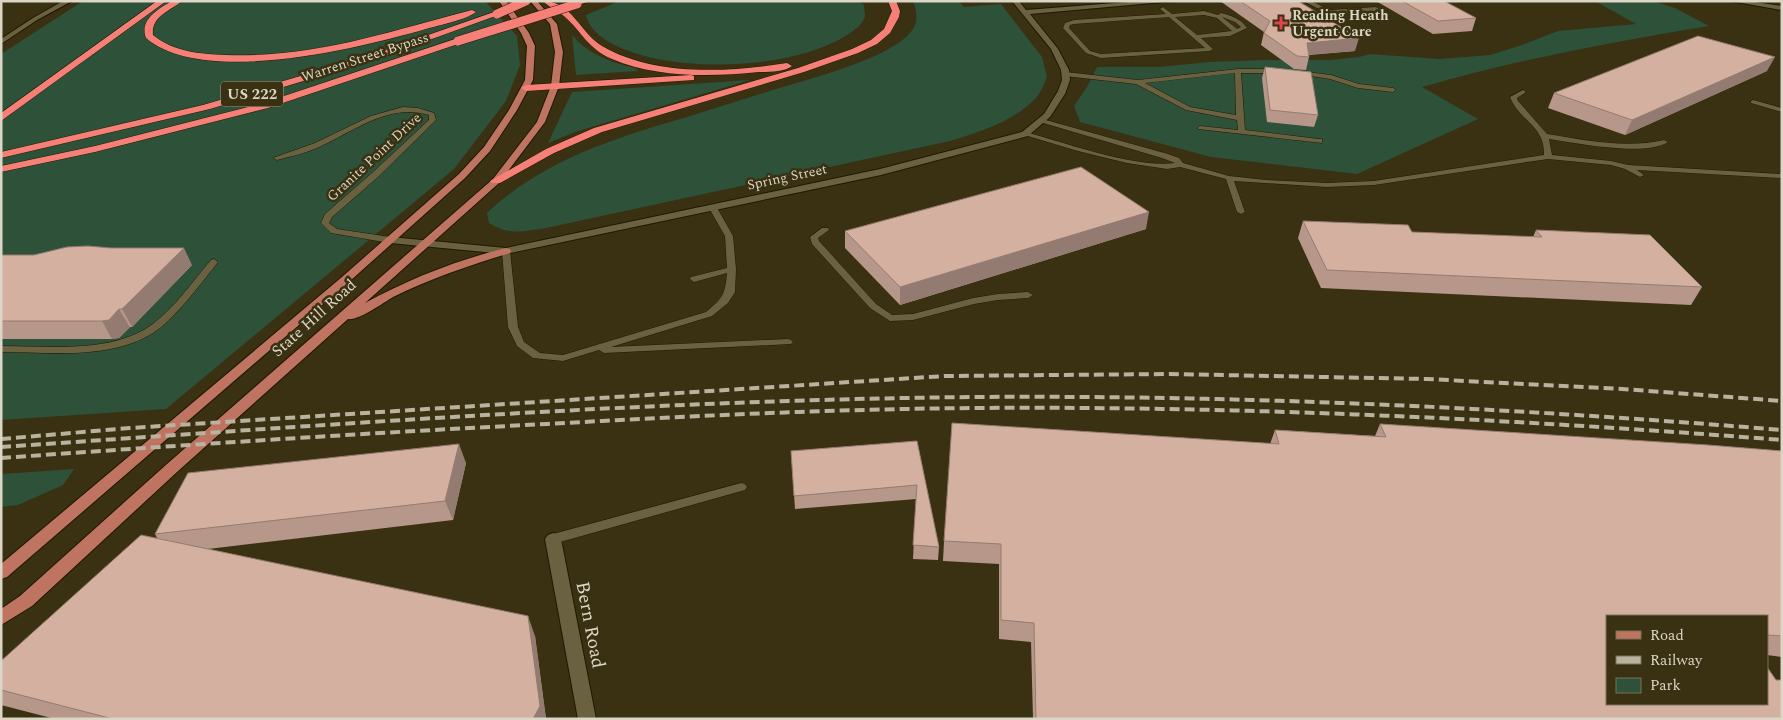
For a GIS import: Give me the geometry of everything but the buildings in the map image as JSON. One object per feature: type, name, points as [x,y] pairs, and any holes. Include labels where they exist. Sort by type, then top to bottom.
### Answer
[{"type":"highway","points":[[1,118],[162,1]]},
{"type":"highway","points":[[178,1],[154,17],[148,28],[149,36],[156,43],[175,52],[231,58],[292,55],[349,46],[493,10],[509,1]]},
{"type":"highway","name":"Warren Street Bypass","points":[[1,155],[206,108],[370,58],[493,10],[526,1]]},
{"type":"highway","points":[[547,1],[568,14],[591,43],[604,51],[646,65],[707,72]]},
{"type":"highway","name":"Warren Street Bypass","points":[[1,169],[95,149],[264,106],[458,42],[558,1]]},
{"type":"highway","points":[[458,42],[587,1]]},
{"type":"highway","points":[[496,181],[550,151],[598,130],[824,63],[864,47],[887,31],[895,17],[896,11],[886,7],[883,22],[873,34],[853,46],[829,57],[770,69],[528,84]]},
{"type":"highway","points":[[556,82],[756,74],[824,63]]},
{"type":"main road","name":"State Hill Road","points":[[1,572],[390,240],[462,176],[487,148],[528,84],[531,46],[525,33],[502,1]]},
{"type":"main road","name":"State Hill Road","points":[[1,618],[26,601],[172,468],[496,181],[541,122],[556,82],[559,52],[553,24],[533,1]]},
{"type":"main road","points":[[324,333],[375,301],[443,272],[506,251]]},
{"type":"street","points":[[1,42],[35,19],[68,1]]},
{"type":"street","points":[[1015,1],[1062,60],[1065,74]]},
{"type":"street","points":[[1024,12],[1172,1]]},
{"type":"street","points":[[1733,1],[1782,8]]},
{"type":"street","name":"Spring Street","points":[[390,240],[506,251],[881,172],[1026,134],[1036,128],[1051,110],[1066,83],[1065,74]]},
{"type":"street","name":"Bern Road","points":[[553,539],[587,719]]},
{"type":"lane","points":[[1306,1],[1329,12],[1376,9]]},
{"type":"lane","points":[[1163,9],[1169,14],[1210,49],[1106,57],[1088,52],[1066,26],[1074,22],[1169,14],[1212,14],[1236,31],[1234,33],[1196,37]]},
{"type":"lane","points":[[1065,74],[1138,82],[1238,71],[1285,71]]},
{"type":"lane","points":[[1238,71],[1242,132]]},
{"type":"lane","points":[[1294,72],[1321,75],[1358,86],[1393,90]]},
{"type":"lane","points":[[1138,82],[1188,109],[1240,118]]},
{"type":"lane","points":[[1523,92],[1515,94],[1513,97],[1515,102],[1545,136],[1549,145],[1548,157]]},
{"type":"lane","points":[[1753,102],[1782,110]]},
{"type":"lane","name":"Granite Point Drive","points":[[277,158],[316,146],[386,113],[413,110],[426,111],[432,114],[433,120],[328,216],[325,223],[334,232],[390,240]]},
{"type":"lane","points":[[1042,121],[1165,156],[1176,160],[1180,165]]},
{"type":"lane","points":[[1200,128],[1319,141]]},
{"type":"lane","points":[[1026,134],[1099,154],[1158,166],[1173,167],[1180,165],[1229,178],[1284,183],[1327,185],[1374,184],[1548,157],[1611,163],[1628,167],[1782,176]]},
{"type":"lane","points":[[1545,136],[1626,146],[1650,146],[1664,142]]},
{"type":"lane","points":[[1628,167],[1640,175]]},
{"type":"lane","points":[[1229,178],[1241,212]]},
{"type":"lane","points":[[506,251],[513,327],[520,344],[537,356],[564,358],[708,314],[725,301],[730,292],[732,270],[729,236],[713,208]]},
{"type":"lane","points":[[826,230],[814,237],[815,242],[873,306],[890,318],[913,317],[965,303],[998,297],[1028,296]]},
{"type":"lane","points":[[1,349],[97,348],[126,342],[157,325],[214,262]]},
{"type":"lane","points":[[694,279],[732,270]]},
{"type":"lane","points":[[590,350],[788,342]]},
{"type":"lane","points":[[553,539],[741,487]]},
{"type":"green space","points":[[83,1],[485,1],[517,36],[520,65],[506,101],[454,169],[166,409],[1,420],[1,54]]},
{"type":"green space","points":[[620,1],[859,1],[864,5],[865,16],[855,30],[824,47],[766,61],[701,64],[669,61],[641,55],[602,38],[590,25],[586,15]]},
{"type":"green space","points":[[913,1],[959,1],[964,7],[1001,4],[1042,57],[1047,77],[1036,98],[1007,120],[950,141],[546,228],[517,232],[503,230],[489,223],[487,213],[509,195],[556,165],[581,153],[633,133],[841,69],[885,51],[897,44],[914,28],[916,11]]},
{"type":"green space","points":[[1595,1],[1653,1],[1675,8],[1709,26],[1564,52],[1422,87],[1478,119],[1357,174],[1211,157],[1080,122],[1074,106],[1087,87],[1097,67],[1159,67],[1209,62],[1264,60],[1330,60],[1370,54],[1439,59],[1490,55],[1558,31],[1636,24]]},
{"type":"green space","points":[[572,35],[586,48],[600,57],[635,68],[638,71],[576,75]]},
{"type":"green space","points":[[750,80],[578,131],[548,143],[572,92]]},
{"type":"green space","points":[[74,469],[63,485],[18,505],[1,507],[1,474]]},
{"type":"railway","points":[[1,439],[130,428],[945,376],[1170,374],[1427,379],[1622,389],[1782,401]]},
{"type":"railway","points":[[1,447],[367,422],[610,408],[854,399],[976,397],[1178,398],[1379,404],[1581,415],[1782,430]]},
{"type":"railway","points":[[1,458],[342,435],[654,418],[815,411],[976,408],[1178,409],[1379,415],[1581,426],[1782,440]]},
{"type":"place","name":"Reading Heath Urgent Care","points":[[1281,23]]}]
